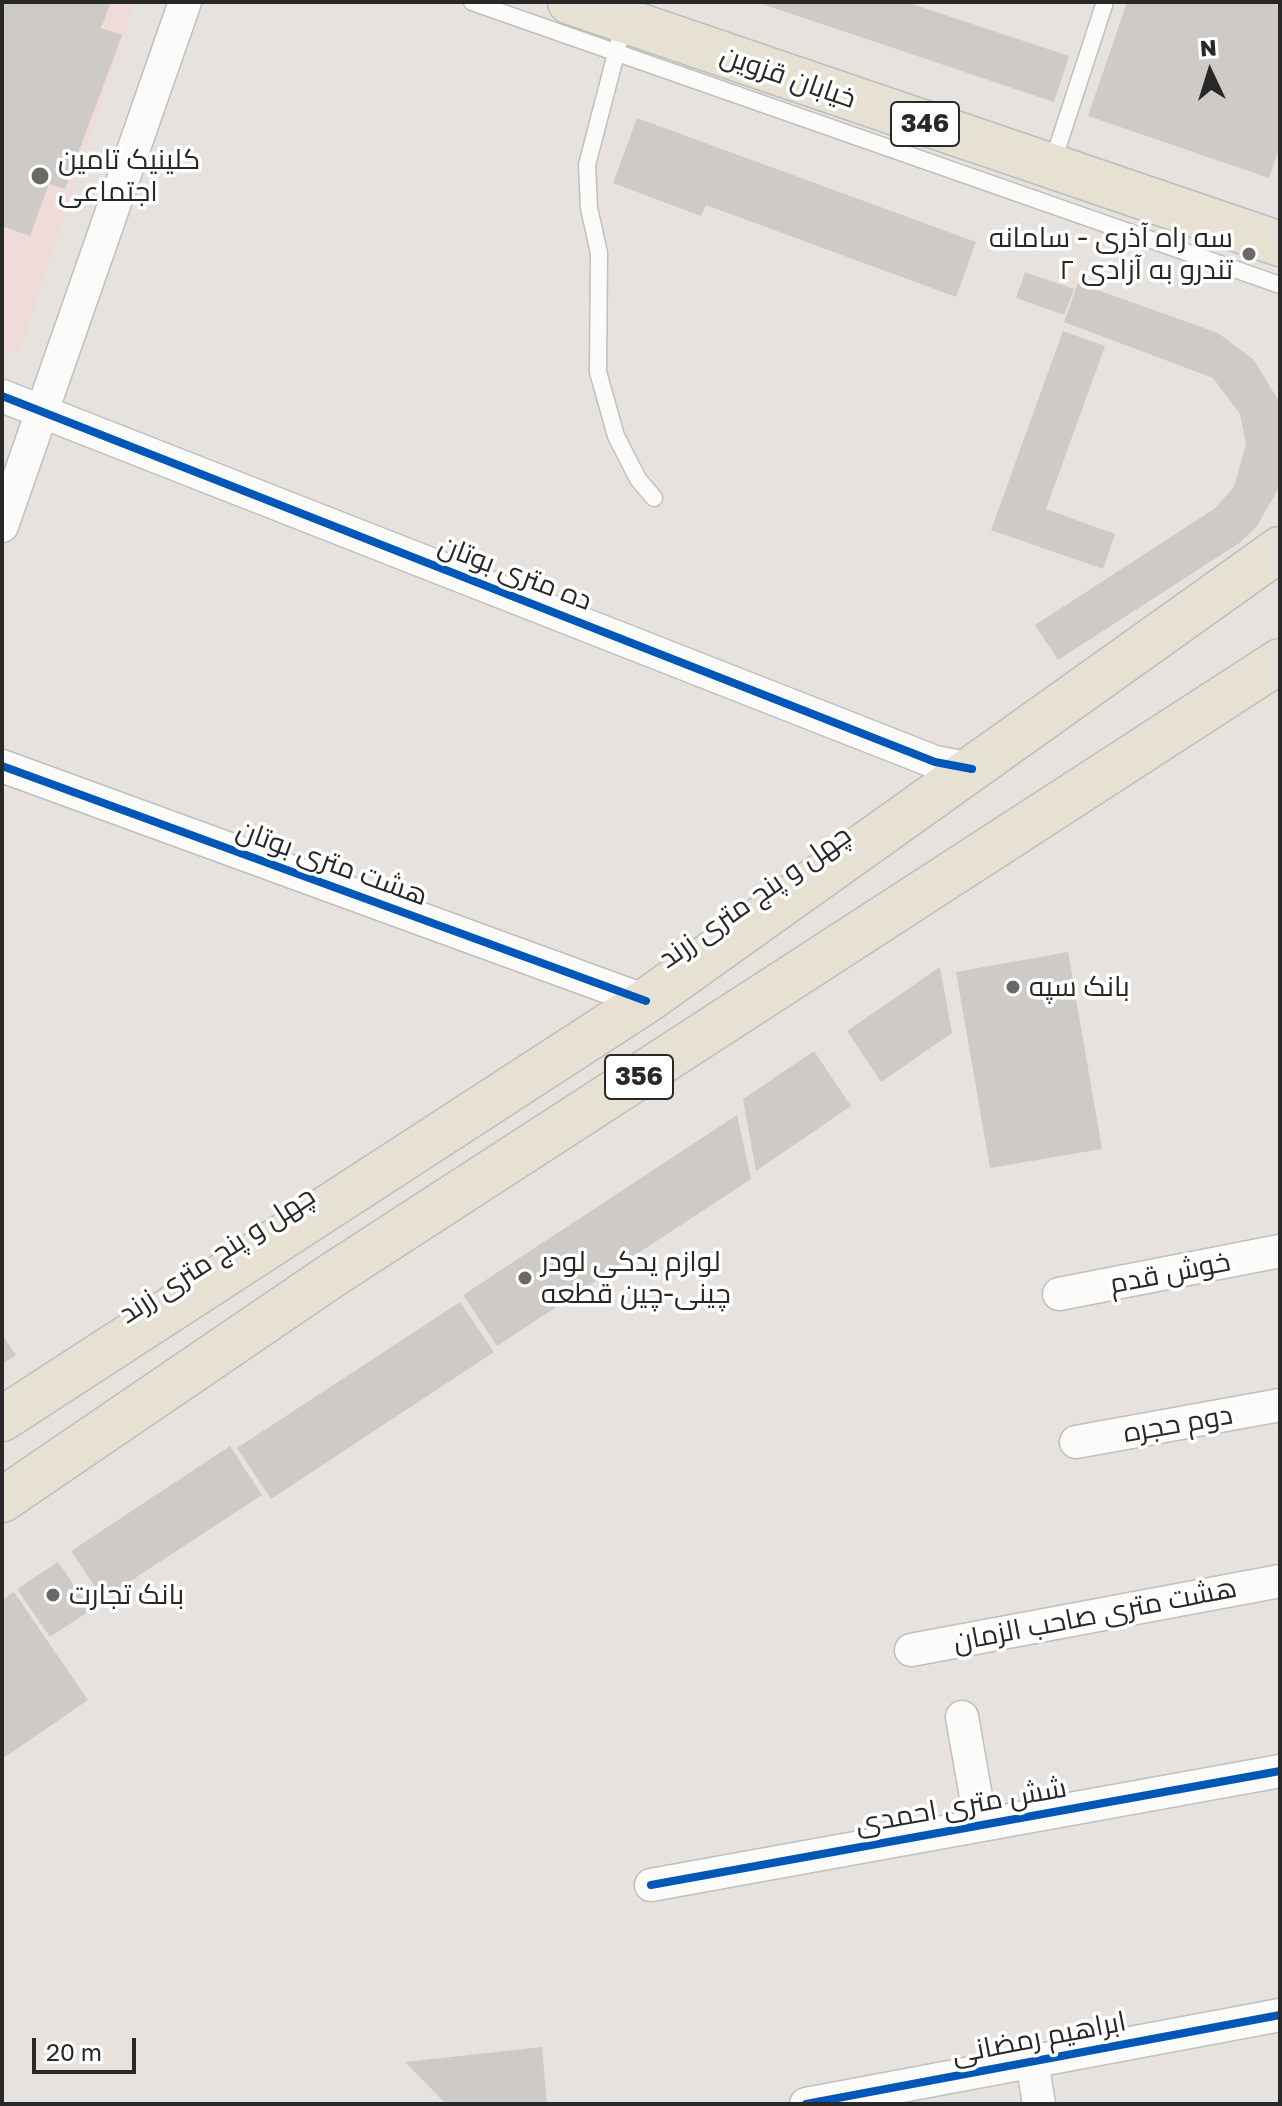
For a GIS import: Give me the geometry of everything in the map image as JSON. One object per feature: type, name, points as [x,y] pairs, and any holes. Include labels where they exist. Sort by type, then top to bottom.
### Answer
[{"type":"main road","name":"خیابان قزوین","points":[[570,2],[620,36],[1051,168],[1280,244]]},
{"type":"main road","name":"چهل و پنج متری زرند","points":[[2,1419],[646,1001],[1280,549]]},
{"type":"main road","name":"356","points":[[2,1500],[331,1276],[1280,661]]},
{"type":"street","points":[[2,526],[185,2]]},
{"type":"street","name":"ده متری بوتان","points":[[2,396],[935,762],[972,769]]},
{"type":"street","name":"هشت متری بوتان","points":[[2,766],[646,1001]]},
{"type":"street","name":"خوش قدم","points":[[1059,1294],[1280,1251]]},
{"type":"street","name":"دوم حجره","points":[[1076,1442],[1280,1405]]},
{"type":"street","name":"هشت متری صاحب الزمان","points":[[911,1650],[1280,1581]]},
{"type":"street","points":[[962,1717],[981,1825]]},
{"type":"street","name":"شش متری احمدی","points":[[651,1885],[1280,1771]]},
{"type":"street","name":"ابراهیم رمضانی","points":[[806,2104],[1280,2015]]},
{"type":"street","points":[[1032,2061],[1039,2104]]},
{"type":"lane","points":[[472,2],[620,36],[1280,285]]},
{"type":"lane","points":[[1051,168],[1105,2]]},
{"type":"lane","points":[[620,36],[587,165],[589,208],[599,253],[598,372],[616,436],[638,479],[654,498]]},
{"type":"shaded area","name":"کلینیک تامین اجتماعی","points":[[2,2],[135,2],[19,355],[2,349]]},
{"type":"building","name":"کلینیک تامین اجتماعی","points":[[2,2],[111,2],[101,28],[122,35],[65,189],[49,184],[30,236],[2,226]]},
{"type":"building","points":[[756,2],[906,2],[1069,56],[1054,102]]},
{"type":"building","points":[[1127,2],[1280,2],[1280,146],[1269,178],[1088,116]]},
{"type":"building","points":[[637,118],[976,242],[956,297],[706,205],[701,216],[613,183]]},
{"type":"building","points":[[1025,272],[1074,289],[1064,315],[1016,298]]},
{"type":"building","points":[[1078,283],[1218,333],[1254,360],[1280,403],[1280,486],[1257,526],[1241,542],[1058,660],[1035,625],[1214,509],[1234,487],[1246,444],[1240,414],[1213,378],[1064,322]]},
{"type":"building","points":[[1063,331],[1105,346],[1046,509],[1115,534],[1103,569],[991,530]]},
{"type":"building","points":[[1068,952],[1102,1149],[990,1168],[956,972]]},
{"type":"building","points":[[940,967],[952,1033],[881,1082],[847,1031]]},
{"type":"building","points":[[814,1051],[851,1106],[756,1171],[743,1099]]},
{"type":"building","points":[[737,1115],[751,1179],[497,1346],[463,1295]]},
{"type":"building","points":[[460,1302],[494,1352],[271,1499],[237,1448]]},
{"type":"building","points":[[2,1334],[16,1355],[2,1364]]},
{"type":"building","points":[[230,1446],[262,1495],[103,1599],[71,1551]]},
{"type":"building","points":[[58,1562],[91,1610],[50,1637],[17,1589]]},
{"type":"building","points":[[14,1592],[88,1700],[2,1759],[2,1600]]},
{"type":"building","points":[[542,2047],[547,2104],[446,2104],[405,2062]]},
{"type":"cycle path","points":[[2,396],[935,762],[972,769]]},
{"type":"cycle path","points":[[2,766],[646,1001]]},
{"type":"cycle path","points":[[651,1885],[1280,1771]]},
{"type":"cycle path","points":[[806,2104],[1280,2015]]},
{"type":"place","name":"کلینیک تامین اجتماعی","points":[[40,176]]},
{"type":"place","name":"سه راه آذری - سامانه ۲ تندرو به آزادی","points":[[1249,254]]},
{"type":"place","name":"بانک سپه","points":[[1013,987]]},
{"type":"place","name":"لوازم یدکی لودر چینی-چین قطعه","points":[[525,1278]]},
{"type":"place","name":"بانک تجارت","points":[[53,1595]]}]
